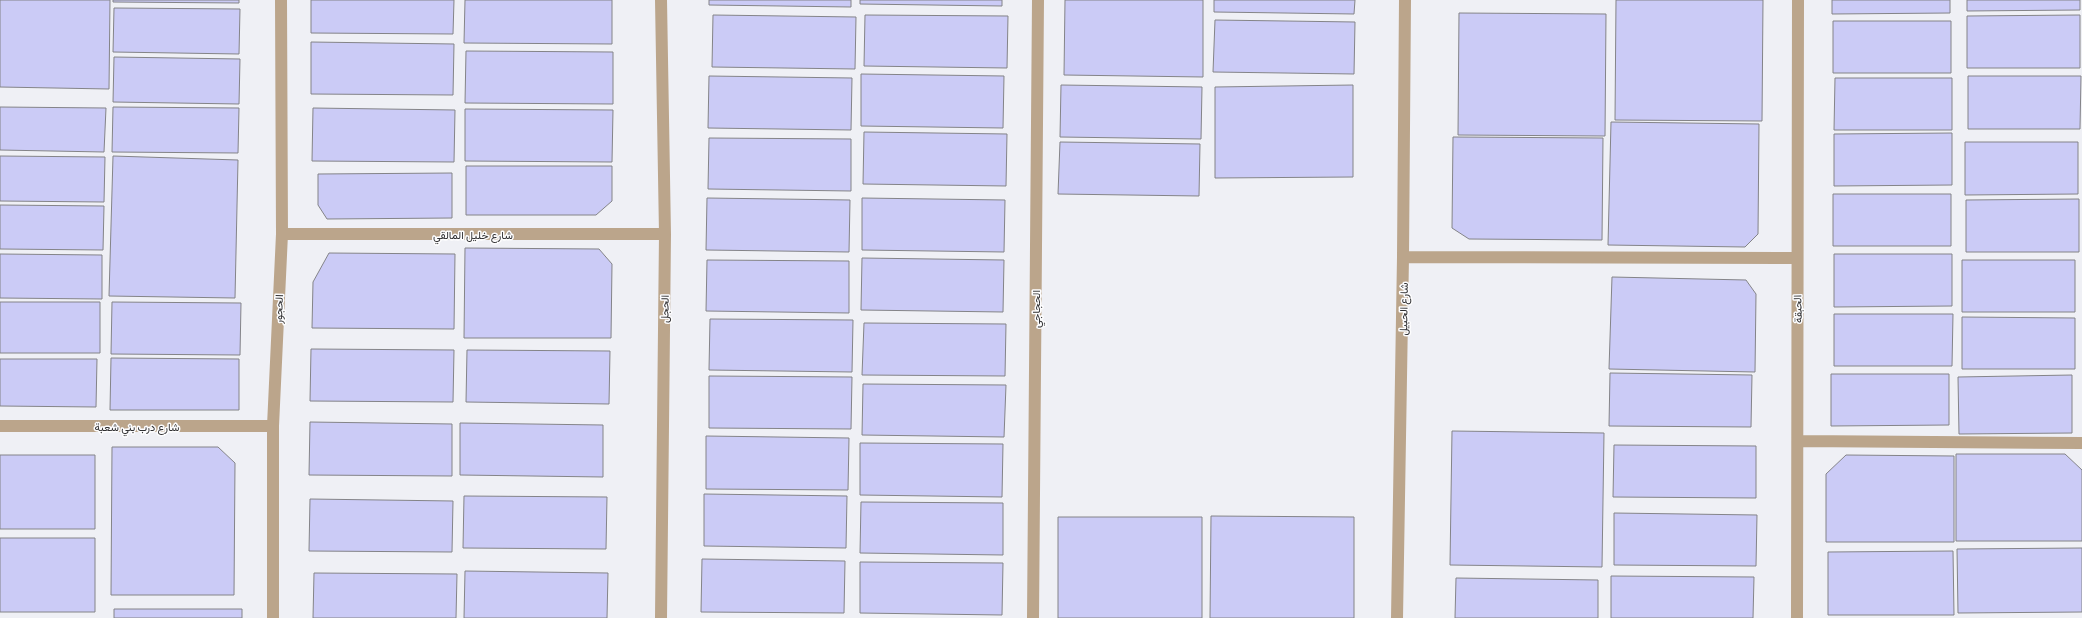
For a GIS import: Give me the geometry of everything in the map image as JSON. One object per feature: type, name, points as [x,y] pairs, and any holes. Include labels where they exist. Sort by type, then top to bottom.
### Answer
[{"type":"street","name":"الحجور","points":[[273,618],[273,426],[282,234],[281,0]]},
{"type":"street","name":"الحجل","points":[[661,0],[665,234],[661,618]]},
{"type":"street","name":"الحجاجي","points":[[1033,618],[1038,0]]},
{"type":"street","name":"شارع الحبيل","points":[[1397,618],[1404,257],[1405,0]]},
{"type":"street","name":"الحبقة","points":[[1797,618],[1799,441],[1796,258],[1798,0]]},
{"type":"street","name":"شارع خليل المالقي","points":[[282,234],[665,234]]},
{"type":"street","points":[[1404,257],[1796,258]]},
{"type":"street","name":"شارع درب بني شعبة","points":[[0,426],[273,426]]},
{"type":"street","points":[[1799,441],[2082,443]]},
{"type":"building","points":[[0,0],[110,0],[109,89],[0,87]]},
{"type":"building","points":[[113,0],[239,0],[239,3],[113,2]]},
{"type":"building","points":[[311,0],[454,0],[453,34],[311,33]]},
{"type":"building","points":[[465,0],[612,0],[612,44],[464,43]]},
{"type":"building","points":[[709,0],[851,0],[851,7],[709,5]]},
{"type":"building","points":[[860,0],[1002,0],[1002,6],[860,4]]},
{"type":"building","points":[[1065,0],[1203,0],[1203,77],[1064,75]]},
{"type":"building","points":[[1214,0],[1355,0],[1354,14],[1214,12]]},
{"type":"building","points":[[1616,0],[1763,0],[1762,121],[1615,120]]},
{"type":"building","points":[[1832,0],[1950,0],[1950,13],[1832,14]]},
{"type":"building","points":[[1967,0],[2080,0],[2080,10],[1967,11]]},
{"type":"building","points":[[114,8],[240,9],[239,54],[113,52]]},
{"type":"building","points":[[1459,13],[1606,14],[1605,136],[1458,135]]},
{"type":"building","points":[[713,15],[856,17],[855,69],[712,67]]},
{"type":"building","points":[[865,15],[1008,16],[1007,68],[864,66]]},
{"type":"building","points":[[2080,15],[2080,68],[1967,68],[1967,16]]},
{"type":"building","points":[[1215,20],[1355,22],[1354,74],[1213,72]]},
{"type":"building","points":[[1833,21],[1951,21],[1951,73],[1833,73]]},
{"type":"building","points":[[311,42],[454,44],[453,95],[311,94]]},
{"type":"building","points":[[466,51],[613,52],[613,104],[465,103]]},
{"type":"building","points":[[114,57],[240,59],[239,104],[113,102]]},
{"type":"building","points":[[861,74],[1004,76],[1003,128],[861,126]]},
{"type":"building","points":[[709,76],[852,78],[851,130],[708,128]]},
{"type":"building","points":[[1968,76],[2081,76],[2080,129],[1968,129]]},
{"type":"building","points":[[1835,78],[1952,78],[1952,130],[1834,130]]},
{"type":"building","points":[[1061,85],[1202,87],[1201,139],[1060,137]]},
{"type":"building","points":[[1353,85],[1353,177],[1215,178],[1215,87]]},
{"type":"building","points":[[0,107],[106,108],[104,152],[0,150]]},
{"type":"building","points":[[113,107],[239,108],[238,153],[112,152]]},
{"type":"building","points":[[313,108],[455,110],[454,162],[312,161]]},
{"type":"building","points":[[465,109],[613,110],[612,162],[465,161]]},
{"type":"building","points":[[1611,122],[1759,124],[1758,234],[1745,247],[1608,245]]},
{"type":"building","points":[[864,132],[1007,134],[1006,186],[863,184]]},
{"type":"building","points":[[1952,133],[1952,185],[1834,186],[1834,134]]},
{"type":"building","points":[[1453,137],[1603,138],[1602,240],[1469,239],[1452,228]]},
{"type":"building","points":[[709,138],[851,139],[851,191],[708,189]]},
{"type":"building","points":[[1060,142],[1200,144],[1199,196],[1058,194]]},
{"type":"building","points":[[1965,142],[2078,142],[2078,194],[1965,195]]},
{"type":"building","points":[[0,156],[105,157],[104,202],[0,201]]},
{"type":"building","points":[[113,156],[238,160],[235,298],[109,296]]},
{"type":"building","points":[[466,166],[612,166],[612,201],[596,215],[466,215]]},
{"type":"building","points":[[452,173],[452,218],[327,219],[318,205],[318,174]]},
{"type":"building","points":[[1833,194],[1951,194],[1951,246],[1833,246]]},
{"type":"building","points":[[707,198],[850,200],[849,252],[706,250]]},
{"type":"building","points":[[862,198],[1005,200],[1004,252],[862,250]]},
{"type":"building","points":[[2079,199],[2079,252],[1966,252],[1966,200]]},
{"type":"building","points":[[0,205],[104,206],[103,250],[0,249]]},
{"type":"building","points":[[465,248],[599,249],[612,264],[611,338],[464,338]]},
{"type":"building","points":[[329,253],[455,254],[454,329],[312,328],[313,282]]},
{"type":"building","points":[[0,254],[102,255],[102,299],[0,298]]},
{"type":"building","points":[[1834,254],[1952,254],[1952,306],[1834,307]]},
{"type":"building","points":[[862,258],[1004,260],[1003,312],[861,310]]},
{"type":"building","points":[[707,260],[849,261],[849,313],[706,311]]},
{"type":"building","points":[[1962,260],[2075,260],[2075,312],[1962,312]]},
{"type":"building","points":[[1612,277],[1746,280],[1756,294],[1755,372],[1609,369]]},
{"type":"building","points":[[0,302],[100,302],[100,353],[0,353]]},
{"type":"building","points":[[112,302],[241,303],[240,355],[111,354]]},
{"type":"building","points":[[1834,314],[1953,314],[1952,366],[1834,366]]},
{"type":"building","points":[[1962,317],[2075,318],[2075,369],[1962,369]]},
{"type":"building","points":[[710,319],[853,320],[852,372],[709,370]]},
{"type":"building","points":[[864,323],[1006,324],[1005,376],[862,375]]},
{"type":"building","points":[[311,349],[454,350],[453,402],[310,401]]},
{"type":"building","points":[[467,350],[610,351],[609,404],[466,402]]},
{"type":"building","points":[[111,358],[239,359],[239,410],[110,410]]},
{"type":"building","points":[[0,359],[97,359],[96,407],[0,406]]},
{"type":"building","points":[[1610,373],[1752,375],[1751,427],[1609,426]]},
{"type":"building","points":[[1831,374],[1949,374],[1949,425],[1831,426]]},
{"type":"building","points":[[2072,375],[2072,433],[1959,434],[1958,377]]},
{"type":"building","points":[[709,376],[852,377],[851,429],[709,428]]},
{"type":"building","points":[[863,384],[1006,385],[1004,437],[862,435]]},
{"type":"building","points":[[310,422],[452,424],[452,476],[309,475]]},
{"type":"building","points":[[460,423],[603,425],[603,477],[460,475]]},
{"type":"building","points":[[1452,431],[1604,433],[1602,567],[1450,565]]},
{"type":"building","points":[[706,436],[849,438],[848,490],[706,489]]},
{"type":"building","points":[[860,443],[1003,444],[1002,497],[860,495]]},
{"type":"building","points":[[1614,445],[1756,446],[1756,498],[1613,497]]},
{"type":"building","points":[[112,447],[218,447],[235,463],[234,595],[111,595]]},
{"type":"building","points":[[1956,454],[2065,454],[2082,470],[2082,541],[1956,541]]},
{"type":"building","points":[[0,455],[95,455],[95,529],[0,529]]},
{"type":"building","points":[[1846,455],[1954,456],[1954,542],[1826,542],[1826,474]]},
{"type":"building","points":[[704,494],[847,496],[846,548],[704,546]]},
{"type":"building","points":[[464,496],[607,497],[606,549],[463,548]]},
{"type":"building","points":[[310,499],[453,501],[452,552],[309,551]]},
{"type":"building","points":[[861,502],[1003,503],[1003,555],[860,553]]},
{"type":"building","points":[[1614,513],[1757,515],[1756,566],[1614,565]]},
{"type":"building","points":[[1211,516],[1354,517],[1354,618],[1210,618]]},
{"type":"building","points":[[1058,517],[1202,517],[1202,618],[1058,618]]},
{"type":"building","points":[[0,538],[95,538],[95,612],[0,612]]},
{"type":"building","points":[[2082,548],[2082,612],[1958,613],[1957,549]]},
{"type":"building","points":[[1953,551],[1954,615],[1828,615],[1828,552]]},
{"type":"building","points":[[702,559],[845,561],[844,613],[701,612]]},
{"type":"building","points":[[860,562],[1003,563],[1002,615],[860,613]]},
{"type":"building","points":[[465,571],[608,573],[607,618],[464,618]]},
{"type":"building","points":[[314,573],[457,574],[456,618],[313,618]]},
{"type":"building","points":[[1611,576],[1754,577],[1753,618],[1611,618]]},
{"type":"building","points":[[1456,578],[1598,580],[1598,618],[1455,618]]},
{"type":"building","points":[[114,609],[242,609],[242,618],[114,618]]}]
